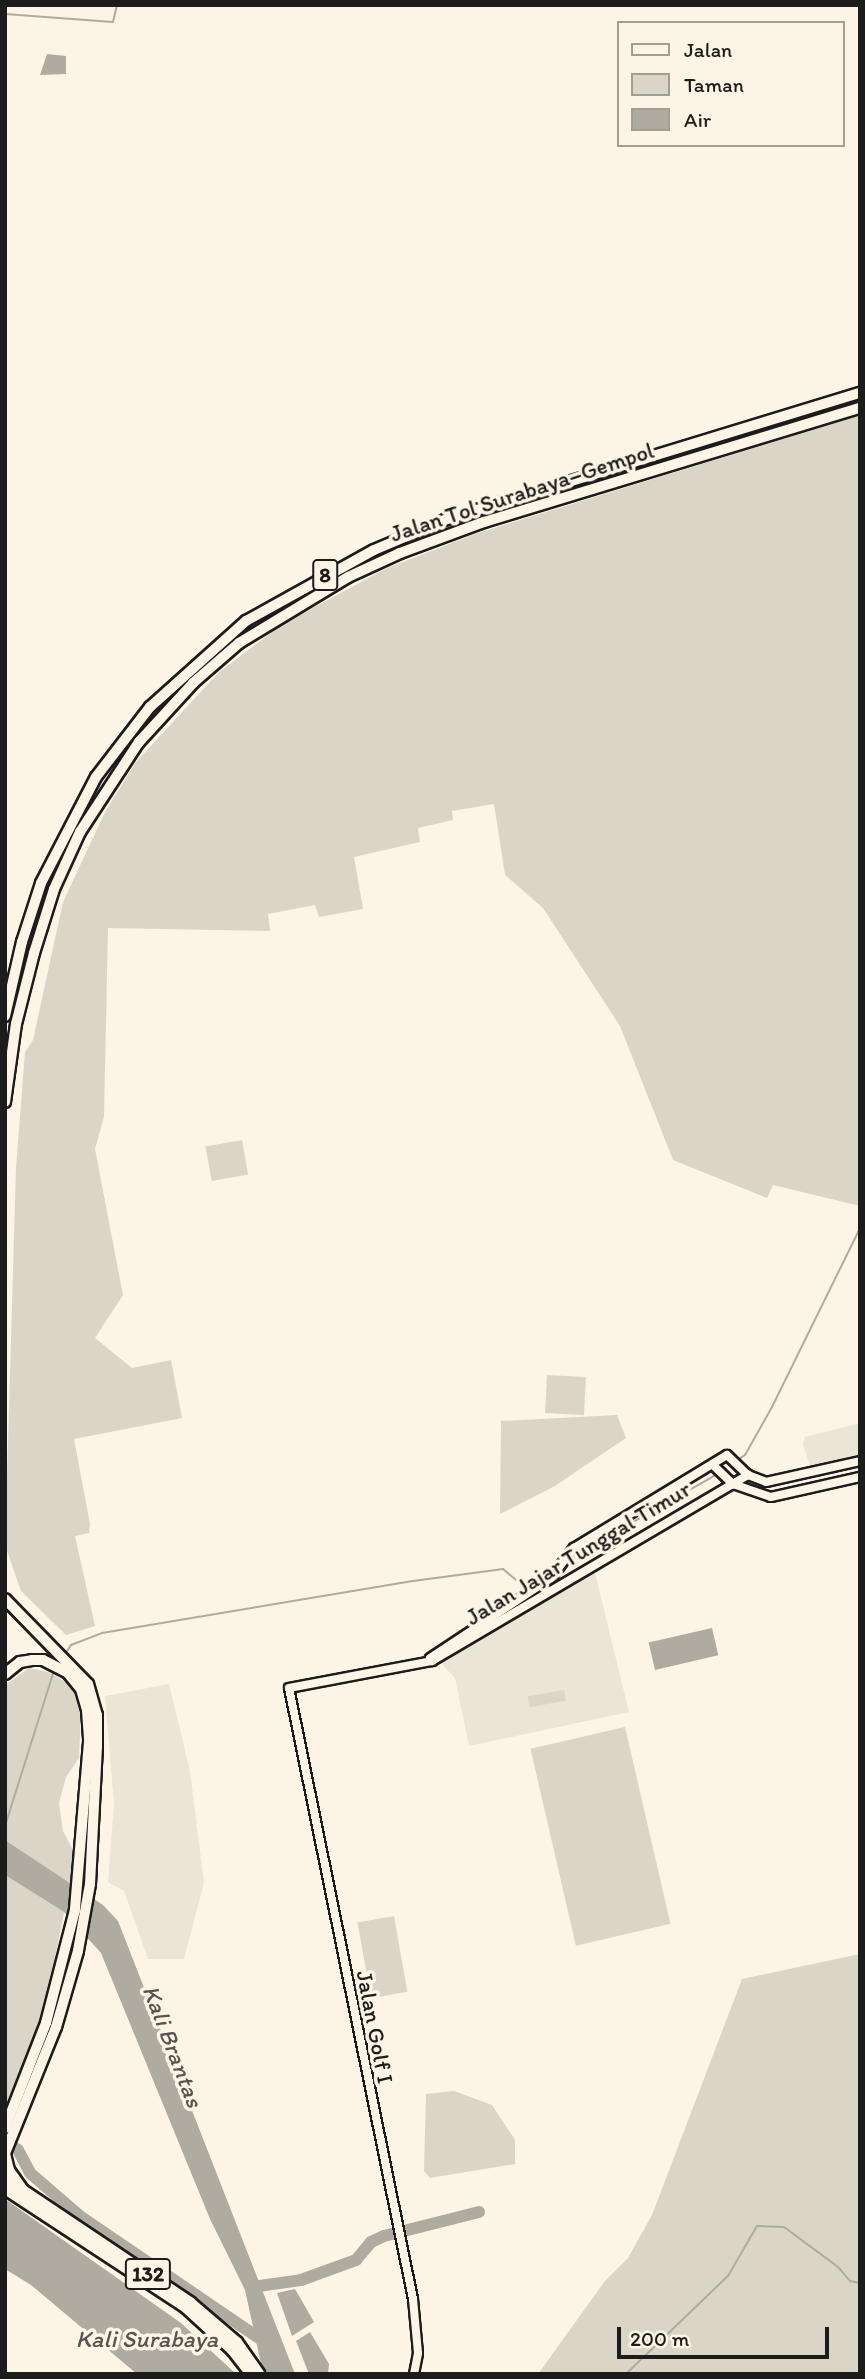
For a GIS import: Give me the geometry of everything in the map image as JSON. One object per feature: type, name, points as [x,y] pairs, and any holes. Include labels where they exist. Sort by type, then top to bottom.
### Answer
[{"type":"highway","name":"Jalan Tol Surabaya–Gempol","points":[[5,1016],[22,942],[41,883],[96,777],[150,706],[246,621],[374,550],[447,519],[860,393]]},
{"type":"highway","name":"Jalan Tol Surabaya–Gempol","points":[[5,1102],[16,1024],[34,953],[54,889],[80,832],[139,742],[193,683],[239,643],[348,577],[412,549],[484,522],[860,408]]},
{"type":"highway","points":[[5,1599],[88,1684],[97,1715],[90,1884],[78,1951],[56,2027],[9,2127]]},
{"type":"highway","points":[[5,1674],[20,1662],[51,1663],[70,1668],[80,1689],[89,1725],[80,1878],[68,1940],[46,2023],[9,2127],[6,2152],[9,2170],[23,2190]]},
{"type":"main road","name":"Jalan Jajar Tunggal Timur","points":[[289,1688],[427,1661],[746,1474],[729,1457],[568,1555],[551,1578],[427,1661]]},
{"type":"main road","points":[[746,1474],[773,1483],[860,1461]]},
{"type":"main road","points":[[714,1467],[732,1483],[771,1497],[860,1478]]},
{"type":"main road","name":"Jalan Golf I","points":[[289,1688],[417,2337],[414,2374]]},
{"type":"main road","name":"132","points":[[5,2178],[190,2302],[237,2342],[259,2374]]},
{"type":"main road","name":"132","points":[[5,2189],[186,2308],[232,2350],[251,2374]]},
{"type":"shaded area","points":[[860,1423],[860,1455],[811,1469],[803,1444],[805,1437]]},
{"type":"shaded area","points":[[594,1569],[629,1712],[469,1746],[455,1678],[440,1662]]},
{"type":"shaded area","points":[[169,1684],[190,1771],[204,1883],[184,1959],[148,1959],[124,1891],[108,1882],[114,1804],[105,1696]]},
{"type":"green space","points":[[860,415],[860,1206],[773,1185],[767,1198],[673,1160],[620,1026],[543,908],[505,875],[494,804],[452,811],[453,820],[418,828],[420,842],[354,857],[363,909],[319,917],[315,905],[268,914],[270,931],[108,928],[104,1117],[95,1149],[123,1295],[95,1338],[132,1368],[171,1360],[182,1418],[74,1439],[90,1524],[89,1533],[75,1536],[95,1626],[66,1635],[21,1591],[5,1545],[16,1168],[25,1052],[33,1040],[63,902],[104,814],[136,762],[218,673],[283,624],[385,569],[475,534]]},
{"type":"green space","points":[[242,1140],[248,1174],[212,1181],[206,1146]]},
{"type":"green space","points":[[547,1375],[586,1377],[584,1415],[545,1413]]},
{"type":"green space","points":[[617,1415],[626,1438],[555,1486],[500,1514],[501,1421]]},
{"type":"green space","points":[[29,1668],[48,1672],[71,1685],[81,1709],[79,1758],[66,1777],[59,1803],[63,1831],[73,1850],[72,1885],[5,1840],[5,1685]]},
{"type":"green space","points":[[564,1690],[566,1701],[529,1707],[528,1696]]},
{"type":"green space","points":[[625,1727],[670,1924],[576,1946],[530,1749]]},
{"type":"green space","points":[[5,1875],[64,1912],[45,2011],[5,2110]]},
{"type":"green space","points":[[394,1916],[407,1992],[371,1998],[358,1922]]},
{"type":"green space","points":[[860,1954],[860,2374],[538,2374],[605,2281],[628,2258],[652,2215],[742,1979]]},
{"type":"green space","points":[[454,2091],[492,2105],[515,2140],[515,2164],[430,2178],[424,2171],[426,2094]]},
{"type":"water","points":[[47,54],[66,56],[66,74],[40,75]]},
{"type":"water","points":[[712,1628],[718,1655],[655,1670],[649,1643]]},
{"type":"water","points":[[5,1840],[103,1905],[118,1921],[295,2374],[263,2373],[245,2290],[210,2219],[101,1953],[64,1912],[5,1875]]},
{"type":"water","name":"Kali Surabaya","points":[[5,2199],[181,2323],[236,2374],[137,2374],[31,2285],[5,2269]]},
{"type":"water","points":[[295,2289],[314,2322],[292,2336],[277,2293]]},
{"type":"water","points":[[310,2332],[329,2364],[328,2374],[309,2374],[296,2341]]},
{"type":"waterway","points":[[5,14],[113,22],[117,5]]},
{"type":"waterway","points":[[736,1461],[745,1455],[772,1407],[860,1228]]},
{"type":"waterway","points":[[570,1558],[717,1474]]},
{"type":"waterway","points":[[65,1654],[71,1645],[102,1633],[413,1581],[503,1569],[522,1585],[532,1584],[564,1557]]},
{"type":"waterway","points":[[5,1826],[54,1671]]},
{"type":"waterway","points":[[5,2142],[18,2150],[30,2173],[81,2217],[269,2345]]},
{"type":"waterway","name":"Kali Brantas","points":[[252,2287],[301,2280],[356,2260],[371,2242],[384,2236],[479,2212]]},
{"type":"waterway","points":[[626,2374],[728,2276],[757,2226],[784,2227],[838,2267],[850,2281],[860,2283]]}]
